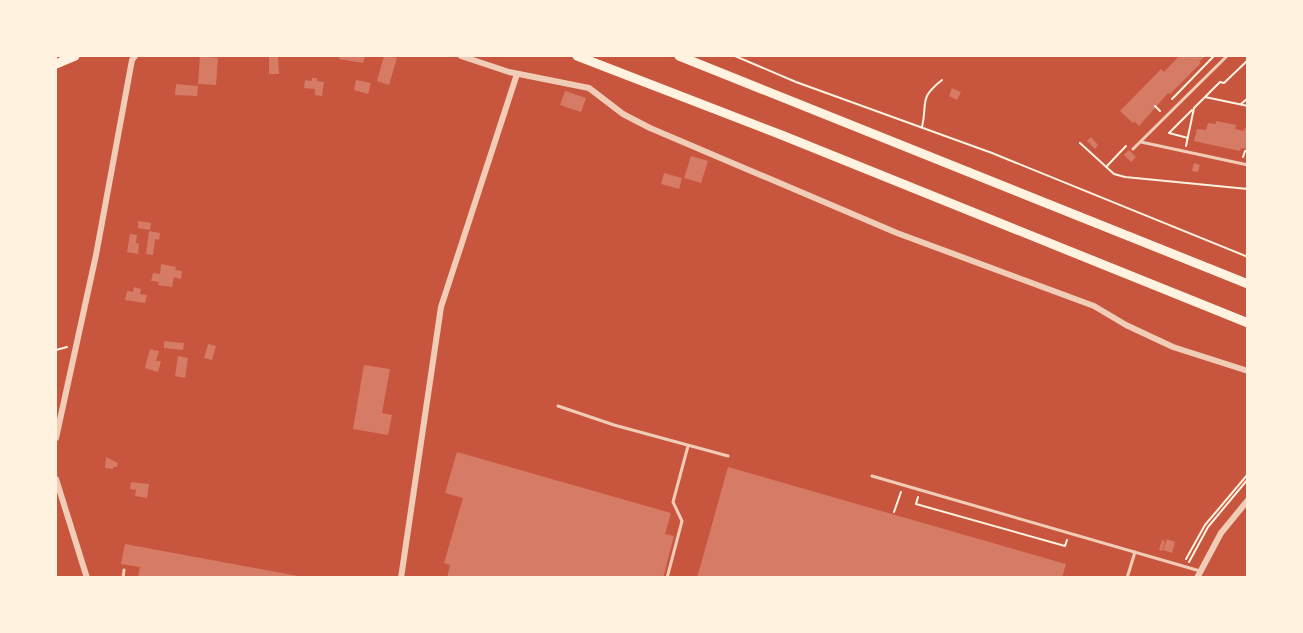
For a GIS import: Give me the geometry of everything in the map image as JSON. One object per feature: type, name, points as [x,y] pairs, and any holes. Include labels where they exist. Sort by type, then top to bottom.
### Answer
[{"type":"main road","points":[[56,64],[75,56]]},
{"type":"main road","points":[[577,56],[784,136],[1248,323]]},
{"type":"main road","points":[[679,56],[1248,284]]},
{"type":"street","points":[[56,438],[96,255],[132,60],[135,56]]},
{"type":"street","points":[[462,56],[517,74],[589,88],[623,114],[650,128],[897,233],[1095,306],[1126,325],[1173,347],[1248,371]]},
{"type":"street","points":[[400,578],[441,307],[517,74]]},
{"type":"street","points":[[56,479],[58,496],[87,578]]},
{"type":"street","points":[[1199,574],[1221,533],[1248,500]]},
{"type":"lane","points":[[1133,149],[1227,56]]},
{"type":"lane","points":[[1141,142],[1248,165]]},
{"type":"lane","points":[[558,406],[614,425],[728,456]]},
{"type":"lane","points":[[667,578],[682,521],[673,502],[688,446]]},
{"type":"lane","points":[[872,476],[1134,552],[1184,567],[1199,574]]},
{"type":"lane","points":[[1127,578],[1134,552]]},
{"type":"lane","points":[[123,578],[124,570]]},
{"type":"path","points":[[735,56],[796,82],[992,153],[1248,257]]},
{"type":"path","points":[[1201,59],[1206,64]]},
{"type":"path","points":[[1188,138],[1170,133],[1220,82],[1224,83],[1248,60]]},
{"type":"path","points":[[922,127],[925,111],[923,102],[927,93],[942,80]]},
{"type":"path","points":[[1166,95],[1171,99]]},
{"type":"path","points":[[1205,97],[1248,106]]},
{"type":"path","points":[[1241,104],[1248,98]]},
{"type":"path","points":[[1155,106],[1160,111]]},
{"type":"path","points":[[1186,146],[1194,108]]},
{"type":"path","points":[[1080,143],[1114,174],[1248,189]]},
{"type":"path","points":[[1243,158],[1247,151]]},
{"type":"path","points":[[1234,156],[1248,159]]},
{"type":"path","points":[[1184,567],[1205,525],[1248,474]]},
{"type":"path","points":[[1184,567],[1208,526],[1248,479]]},
{"type":"path","points":[[894,512],[900,492],[909,495]]},
{"type":"path","points":[[918,497],[916,504],[1065,546],[1069,533]]},
{"type":"building","points":[[200,56],[218,58],[216,85],[198,84]]},
{"type":"building","points":[[269,56],[278,56],[279,74],[269,74]]},
{"type":"building","points":[[340,56],[365,56],[363,63],[339,59]]},
{"type":"building","points":[[384,56],[397,58],[389,85],[377,81]]},
{"type":"building","points":[[1176,56],[1205,56],[1199,62],[1201,63],[1170,94],[1168,93],[1139,126],[1133,123],[1120,111],[1161,69],[1164,72],[1178,57]]},
{"type":"building","points":[[312,78],[324,82],[322,96],[315,95],[315,89],[304,88],[305,80],[312,81]]},
{"type":"building","points":[[356,80],[371,83],[368,94],[354,90]]},
{"type":"building","points":[[176,84],[198,86],[197,96],[175,95]]},
{"type":"building","points":[[952,88],[961,92],[957,100],[949,96]]},
{"type":"building","points":[[565,91],[586,98],[581,112],[560,105]]},
{"type":"building","points":[[1216,121],[1236,125],[1235,129],[1244,131],[1245,128],[1248,129],[1248,149],[1241,148],[1240,151],[1194,141],[1197,129],[1206,130],[1208,123],[1216,124]]},
{"type":"building","points":[[1091,137],[1098,145],[1095,149],[1087,141]]},
{"type":"building","points":[[1129,150],[1136,157],[1131,162],[1124,155]]},
{"type":"building","points":[[691,156],[708,161],[701,183],[684,178]]},
{"type":"building","points":[[1194,163],[1200,165],[1198,172],[1192,171]]},
{"type":"building","points":[[664,173],[682,178],[679,189],[661,184]]},
{"type":"building","points":[[138,221],[151,223],[150,230],[138,228]]},
{"type":"building","points":[[149,231],[160,233],[159,240],[155,239],[153,255],[146,254]]},
{"type":"building","points":[[130,234],[137,235],[138,254],[127,252]]},
{"type":"building","points":[[161,264],[176,267],[175,270],[182,271],[181,279],[174,277],[172,287],[158,285],[159,282],[151,281],[153,273],[160,274]]},
{"type":"building","points":[[134,287],[141,289],[140,294],[147,295],[145,303],[125,300],[127,291],[133,292]]},
{"type":"building","points":[[164,341],[184,343],[183,350],[164,348]]},
{"type":"building","points":[[208,344],[216,346],[212,360],[204,358]]},
{"type":"building","points":[[150,349],[159,351],[156,361],[161,361],[158,372],[145,368]]},
{"type":"building","points":[[178,356],[188,358],[185,378],[175,376]]},
{"type":"building","points":[[364,365],[390,369],[382,413],[392,415],[388,435],[353,429]]},
{"type":"building","points":[[457,452],[671,513],[665,534],[674,536],[663,578],[447,578],[450,565],[444,563],[463,498],[445,493]]},
{"type":"building","points":[[106,457],[118,463],[117,467],[105,468]]},
{"type":"building","points":[[728,467],[1066,564],[1062,578],[697,578]]},
{"type":"building","points":[[131,482],[149,484],[147,498],[135,496],[136,490],[130,489]]},
{"type":"building","points":[[1167,539],[1175,542],[1172,553],[1163,550]]},
{"type":"building","points":[[1162,540],[1165,541],[1162,551],[1159,550]]},
{"type":"building","points":[[125,544],[298,576],[298,578],[138,578],[140,567],[121,564]]}]
